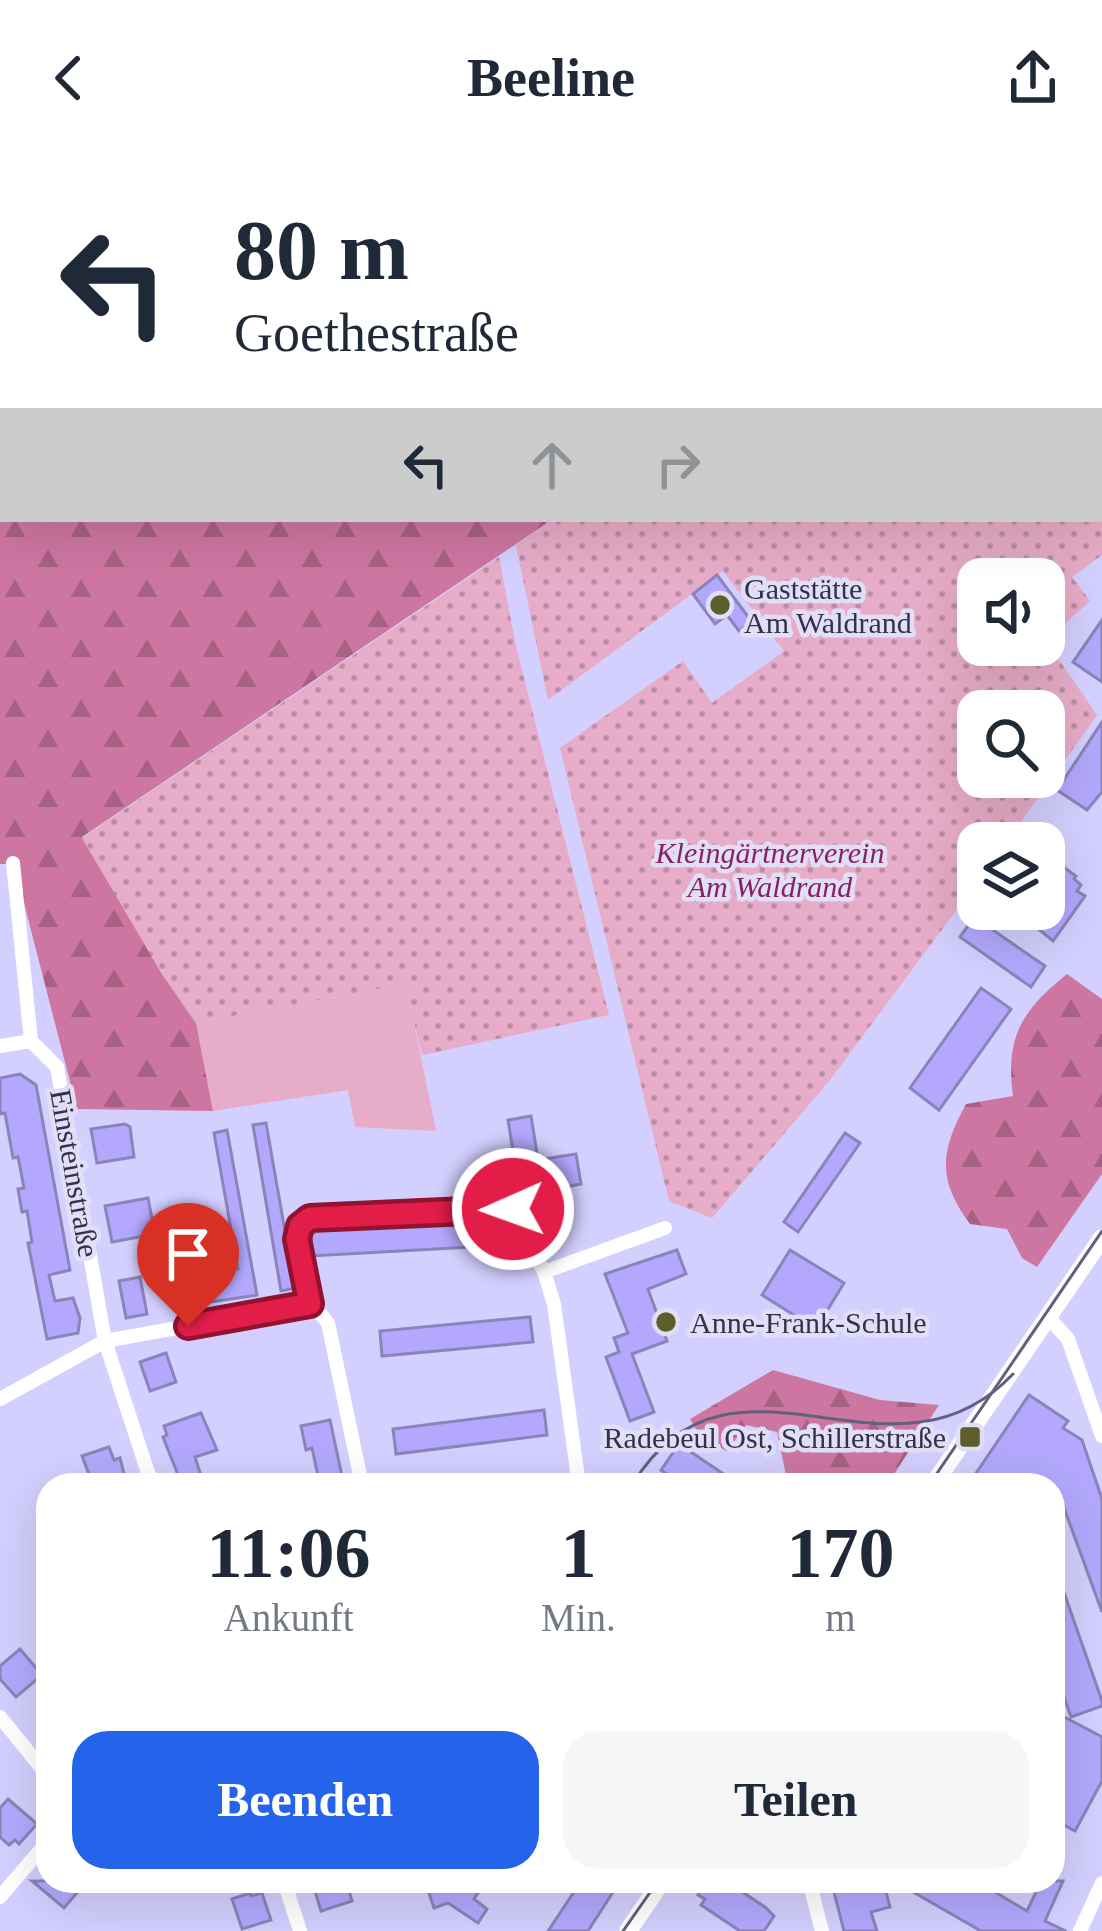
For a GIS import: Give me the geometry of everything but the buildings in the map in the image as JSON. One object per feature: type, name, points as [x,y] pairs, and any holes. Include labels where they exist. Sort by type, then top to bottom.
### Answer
[{"type":"main road","points":[[941,1473],[1102,1238]]},
{"type":"main road","points":[[628,1931],[654,1893]]},
{"type":"street","name":"Einsteinstraße","points":[[13,863],[31,1041],[57,1067],[105,1341],[148,1473]]},
{"type":"street","points":[[0,1046],[31,1041]]},
{"type":"street","points":[[359,1473],[328,1323],[310,1304],[297,1239],[300,1226],[310,1218],[513,1209],[554,1304],[576,1473]]},
{"type":"street","points":[[544,1272],[665,1228]]},
{"type":"street","points":[[0,1399],[105,1341],[310,1304]]},
{"type":"street","points":[[1048,1317],[1068,1339],[1102,1436]]},
{"type":"street","points":[[0,1717],[36,1761]]},
{"type":"street","points":[[0,1897],[36,1855]]},
{"type":"street","points":[[1080,1931],[1102,1883]]},
{"type":"street","points":[[288,1893],[300,1931]]},
{"type":"street","points":[[812,1893],[821,1931]]},
{"type":"green space","points":[[0,522],[549,522],[82,837],[196,1023],[213,1111],[77,1109],[14,864],[0,864]]},
{"type":"green space","name":"Kleingärtnerverein Am Waldrand","points":[[549,522],[1102,522],[1102,555],[1072,577],[1090,601],[1065,624],[1065,558],[957,558],[957,666],[1063,666],[1097,715],[1065,760],[1065,690],[957,690],[957,798],[1038,798],[1021,822],[957,822],[957,909],[830,1080],[712,1218],[669,1201],[560,748],[683,661],[712,703],[784,651],[723,571],[548,700],[516,545]]},
{"type":"green space","name":"Kleingärtnerverein Am Waldrand","points":[[499,557],[515,642],[609,1015],[422,1055],[405,984],[196,1023],[82,838]]},
{"type":"green space","points":[[1067,974],[1102,999],[1102,1174],[1037,1267],[1022,1258],[1007,1229],[970,1224],[947,1179],[947,1151],[966,1104],[1013,1096],[1012,1057],[1020,1026],[1038,1000]]},
{"type":"green space","points":[[406,984],[436,1131],[355,1127],[348,1090],[213,1111],[196,1023]]},
{"type":"green space","points":[[773,1370],[880,1400],[939,1405],[895,1473],[786,1473],[777,1432],[746,1425],[727,1451],[701,1438],[690,1419]]},
{"type":"tram line","points":[[937,1473],[1102,1231]]},
{"type":"tram line","points":[[642,1473],[672,1438],[717,1417],[764,1412],[865,1423],[916,1423],[966,1409],[1013,1374]]},
{"type":"tram line","points":[[623,1931],[650,1893]]},
{"type":"place","name":"Gaststätte Am Waldrand","points":[[720,605]]},
{"type":"place","name":"Anne-Frank-Schule","points":[[666,1322]]},
{"type":"place","name":"Radebeul Ost, Schillerstraße","points":[[970,1437]]},
{"type":"route","points":[[188,1326],[310,1304],[297,1239],[300,1226],[310,1218],[513,1209]]}]
